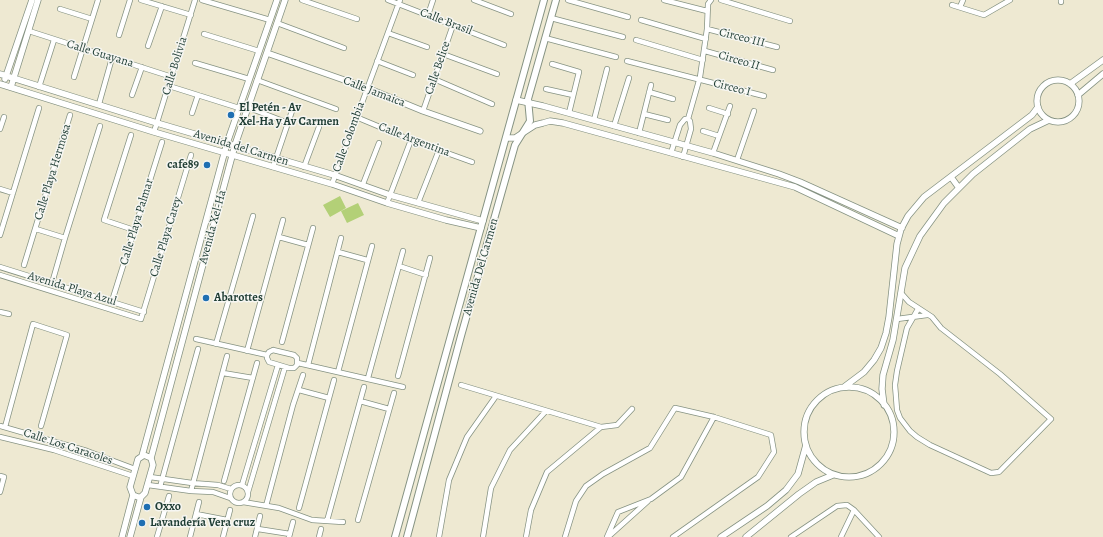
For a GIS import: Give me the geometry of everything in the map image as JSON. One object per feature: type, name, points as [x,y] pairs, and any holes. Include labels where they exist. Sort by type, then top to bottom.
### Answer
[{"type":"main road","name":"Avenida Del Carmen","points":[[395,537],[449,337],[483,221],[544,0]]},
{"type":"main road","name":"Avenida Del Carmen","points":[[407,537],[461,336],[515,145],[530,121],[528,98],[556,0]]},
{"type":"main road","points":[[449,337],[453,339],[461,336]]},
{"type":"main road","points":[[424,432],[435,435]]},
{"type":"main road","points":[[398,526],[409,529]]},
{"type":"street","points":[[2,84],[32,0]]},
{"type":"street","points":[[11,87],[38,0]]},
{"type":"street","points":[[74,77],[98,0]]},
{"type":"street","points":[[119,35],[130,0]]},
{"type":"street","points":[[141,0],[191,15]]},
{"type":"street","name":"Calle Bolivia","points":[[154,132],[195,0]]},
{"type":"street","points":[[202,0],[270,20]]},
{"type":"street","name":"Avenida Xel-Ha","points":[[133,495],[130,487],[138,459],[142,456],[224,152],[277,0]]},
{"type":"street","name":"Avenida Xel-Ha","points":[[141,496],[145,493],[148,485],[153,463],[151,458],[232,155],[285,0]]},
{"type":"street","points":[[302,0],[357,19]]},
{"type":"street","name":"Calle Brasil","points":[[388,0],[399,2],[504,45]]},
{"type":"street","points":[[428,15],[433,0]]},
{"type":"street","points":[[474,0],[511,14]]},
{"type":"street","points":[[568,0],[628,17]]},
{"type":"street","points":[[664,0],[707,11]]},
{"type":"street","points":[[721,0],[790,21]]},
{"type":"street","points":[[960,7],[963,0]]},
{"type":"street","points":[[952,5],[984,15],[1010,0]]},
{"type":"street","points":[[683,157],[691,129],[690,121],[688,119],[699,80],[705,51],[708,1]]},
{"type":"street","name":"Calle Colombia","points":[[332,184],[334,175],[399,2]]},
{"type":"street","points":[[148,46],[162,6]]},
{"type":"street","points":[[60,9],[92,19]]},
{"type":"street","points":[[551,18],[623,38]]},
{"type":"street","points":[[641,20],[706,39]]},
{"type":"street","points":[[278,23],[344,48]]},
{"type":"street","name":"Calle Belice","points":[[423,111],[453,25]]},
{"type":"street","name":"Circeo III","points":[[707,29],[777,47]]},
{"type":"street","name":"Calle Guayana","points":[[29,31],[172,77]]},
{"type":"street","points":[[388,33],[427,47]]},
{"type":"street","points":[[204,34],[259,51]]},
{"type":"street","points":[[545,38],[616,57]]},
{"type":"street","points":[[39,87],[54,40]]},
{"type":"street","points":[[636,40],[703,60]]},
{"type":"street","name":"Circeo II","points":[[705,51],[773,70]]},
{"type":"street","name":"Calle Jamaica","points":[[267,53],[367,88],[423,111],[480,131]]},
{"type":"street","points":[[443,54],[497,74]]},
{"type":"street","points":[[99,104],[112,58]]},
{"type":"street","name":"Circeo I","points":[[627,60],[764,96]]},
{"type":"street","points":[[1070,84],[1103,60]]},
{"type":"street","points":[[378,61],[413,75]]},
{"type":"street","points":[[195,63],[249,79]]},
{"type":"street","points":[[552,64],[579,72],[569,114]]},
{"type":"street","points":[[132,96],[142,67]]},
{"type":"street","points":[[594,120],[608,69]]},
{"type":"street","name":"Avenida del Carmen","points":[[0,74],[157,123],[334,175],[363,184],[390,195],[483,221]]},
{"type":"street","points":[[1078,95],[1103,74]]},
{"type":"street","points":[[614,126],[629,78]]},
{"type":"street","points":[[434,79],[492,104]]},
{"type":"street","points":[[257,80],[336,109]]},
{"type":"street","points":[[1060,80],[1070,84],[1077,91],[1078,95],[1079,104],[1077,111],[1073,117],[1067,121],[1060,123],[1049,120],[1041,114],[1038,107],[1037,100],[1039,93],[1042,87],[1047,83],[1060,80]]},
{"type":"street","name":"Avenida del Carmen","points":[[2,84],[154,132],[332,184],[387,203],[446,220],[481,228]]},
{"type":"street","points":[[169,86],[239,108]]},
{"type":"street","points":[[640,133],[651,86]]},
{"type":"street","points":[[546,88],[573,95]]},
{"type":"street","points":[[649,92],[673,99]]},
{"type":"street","points":[[192,112],[198,95]]},
{"type":"street","points":[[516,100],[740,161],[793,179],[902,228]]},
{"type":"street","points":[[713,153],[730,106]]},
{"type":"street","points":[[248,107],[288,123]]},
{"type":"street","points":[[844,387],[864,372],[874,360],[881,348],[889,317],[899,236],[908,216],[920,201],[1032,115],[1038,107]]},
{"type":"street","points":[[0,235],[39,108]]},
{"type":"street","points":[[709,108],[728,114]]},
{"type":"street","points":[[558,122],[560,111]]},
{"type":"street","points":[[740,172],[740,161],[754,111]]},
{"type":"street","points":[[274,167],[292,112]]},
{"type":"street","name":"Calle Playa Hermosa","points":[[24,265],[70,114]]},
{"type":"street","points":[[644,114],[668,120]]},
{"type":"street","points":[[0,130],[4,118]]},
{"type":"street","name":"Calle Argentina","points":[[356,118],[472,162]]},
{"type":"street","points":[[672,153],[680,125],[685,119],[688,119]]},
{"type":"street","points":[[884,405],[882,390],[883,374],[891,350],[906,268],[920,236],[944,203],[973,174],[1030,129],[1049,120]]},
{"type":"street","points":[[506,138],[515,138],[535,125],[558,122],[795,187],[899,236]]},
{"type":"street","points":[[52,283],[100,126]]},
{"type":"street","points":[[304,167],[319,127]]},
{"type":"street","points":[[702,131],[719,136]]},
{"type":"street","points":[[131,135],[104,220],[134,230]]},
{"type":"street","points":[[646,146],[650,136]]},
{"type":"street","points":[[387,203],[411,140]]},
{"type":"street","name":"Calle Playa Palmar","points":[[112,302],[162,142]]},
{"type":"street","points":[[363,184],[379,143]]},
{"type":"street","points":[[418,203],[439,150]]},
{"type":"street","name":"Calle Playa Carey","points":[[141,319],[191,155]]},
{"type":"street","points":[[951,177],[959,188]]},
{"type":"street","points":[[0,189],[13,193]]},
{"type":"street","points":[[446,220],[448,211]]},
{"type":"street","points":[[216,344],[253,216]]},
{"type":"street","points":[[247,351],[283,220]]},
{"type":"street","name":"Calle Playa Hermosa","points":[[36,228],[65,238]]},
{"type":"street","points":[[282,342],[313,228]]},
{"type":"street","points":[[279,237],[308,245]]},
{"type":"street","points":[[308,365],[341,238]]},
{"type":"street","points":[[338,372],[372,246]]},
{"type":"street","points":[[368,378],[403,251]]},
{"type":"street","points":[[338,252],[367,260]]},
{"type":"street","points":[[398,376],[430,258]]},
{"type":"street","points":[[399,266],[426,274]]},
{"type":"street","name":"Avenida Playa Azul","points":[[0,267],[144,312]]},
{"type":"street","points":[[894,267],[906,268]]},
{"type":"street","name":"Avenida Playa Azul","points":[[0,275],[141,319]]},
{"type":"street","points":[[901,293],[909,302],[932,317],[941,328],[1000,374],[1051,419],[999,472],[991,472],[930,445],[916,437],[900,418],[897,410],[895,384],[897,371],[907,328],[918,309]]},
{"type":"street","points":[[0,313],[10,314]]},
{"type":"street","points":[[897,319],[927,314]]},
{"type":"street","points":[[2,426],[33,324],[67,335],[41,426]]},
{"type":"street","points":[[196,339],[267,355]]},
{"type":"street","points":[[160,486],[198,349]]},
{"type":"street","points":[[298,362],[294,368],[285,367],[269,362],[267,355],[270,350],[275,350],[294,356],[297,358],[298,362],[308,365],[403,387]]},
{"type":"street","points":[[191,491],[227,356]]},
{"type":"street","points":[[224,480],[257,363]]},
{"type":"street","points":[[242,485],[278,365]]},
{"type":"street","points":[[243,502],[247,498],[285,367]]},
{"type":"street","points":[[222,373],[253,378]]},
{"type":"street","points":[[266,506],[303,375]]},
{"type":"street","points":[[299,508],[334,380]]},
{"type":"street","points":[[460,385],[601,427],[617,425],[632,409]]},
{"type":"street","points":[[327,521],[364,387]]},
{"type":"street","points":[[844,387],[856,387],[869,391],[881,400],[884,405],[889,412],[893,426],[893,441],[887,456],[877,467],[864,475],[848,477],[833,475],[820,467],[810,455],[804,440],[804,426],[808,412],[816,400],[827,392],[844,387]]},
{"type":"street","points":[[299,390],[329,398]]},
{"type":"street","points":[[358,520],[394,394]]},
{"type":"street","points":[[439,537],[449,480],[467,437],[496,396]]},
{"type":"street","points":[[360,401],[389,409]]},
{"type":"street","points":[[565,537],[576,501],[586,486],[603,474],[650,448],[675,408],[714,417],[770,435],[774,452],[758,477],[673,537]]},
{"type":"street","points":[[483,537],[491,488],[510,450],[546,410]]},
{"type":"street","points":[[608,537],[651,499],[681,477],[714,417]]},
{"type":"street","name":"Calle Los Caracoles","points":[[2,426],[74,447],[135,469]]},
{"type":"street","points":[[526,537],[531,510],[547,472],[601,427]]},
{"type":"street","name":"Calle Los Caracoles","points":[[0,437],[72,456],[133,476]]},
{"type":"street","points":[[146,440],[156,443]]},
{"type":"street","points":[[721,537],[767,506],[786,490],[798,474],[806,445]]},
{"type":"street","points":[[72,456],[74,447]]},
{"type":"street","points":[[142,456],[147,455],[151,458]]},
{"type":"street","points":[[105,466],[107,459]]},
{"type":"street","points":[[746,537],[816,482],[833,475]]},
{"type":"street","points":[[0,476],[4,477],[0,492]]},
{"type":"street","points":[[150,477],[218,485],[231,489]]},
{"type":"street","points":[[148,485],[191,491],[213,492],[230,498],[234,502],[279,508],[312,520],[343,522]]},
{"type":"street","points":[[230,498],[231,489],[236,485],[242,485],[248,492]]},
{"type":"street","points":[[133,495],[141,496],[131,536],[122,535],[133,495]]},
{"type":"street","points":[[157,537],[169,496]]},
{"type":"street","points":[[608,537],[618,512],[651,499]]},
{"type":"street","points":[[190,537],[199,502]]},
{"type":"street","points":[[791,537],[837,506],[847,505],[854,510],[879,537]]},
{"type":"street","points":[[223,537],[230,510]]},
{"type":"street","points":[[841,537],[854,510]]},
{"type":"street","points":[[196,514],[227,520]]},
{"type":"street","points":[[255,537],[260,516]]},
{"type":"street","points":[[258,529],[289,535],[293,522]]},
{"type":"street","points":[[319,537],[322,529]]},
{"type":"green space","points":[[340,196],[346,208],[330,217],[323,205]]},
{"type":"green space","points":[[358,203],[364,215],[347,223],[341,211]]},
{"type":"place","name":"El Petén - Av Xel-Ha y Av Carmen","points":[[231,115]]},
{"type":"place","name":"cafe89","points":[[207,165]]},
{"type":"place","name":"Abarottes","points":[[206,298]]},
{"type":"place","name":"Oxxo","points":[[147,507]]},
{"type":"place","name":"Lavandería Vera cruz","points":[[142,523]]}]
